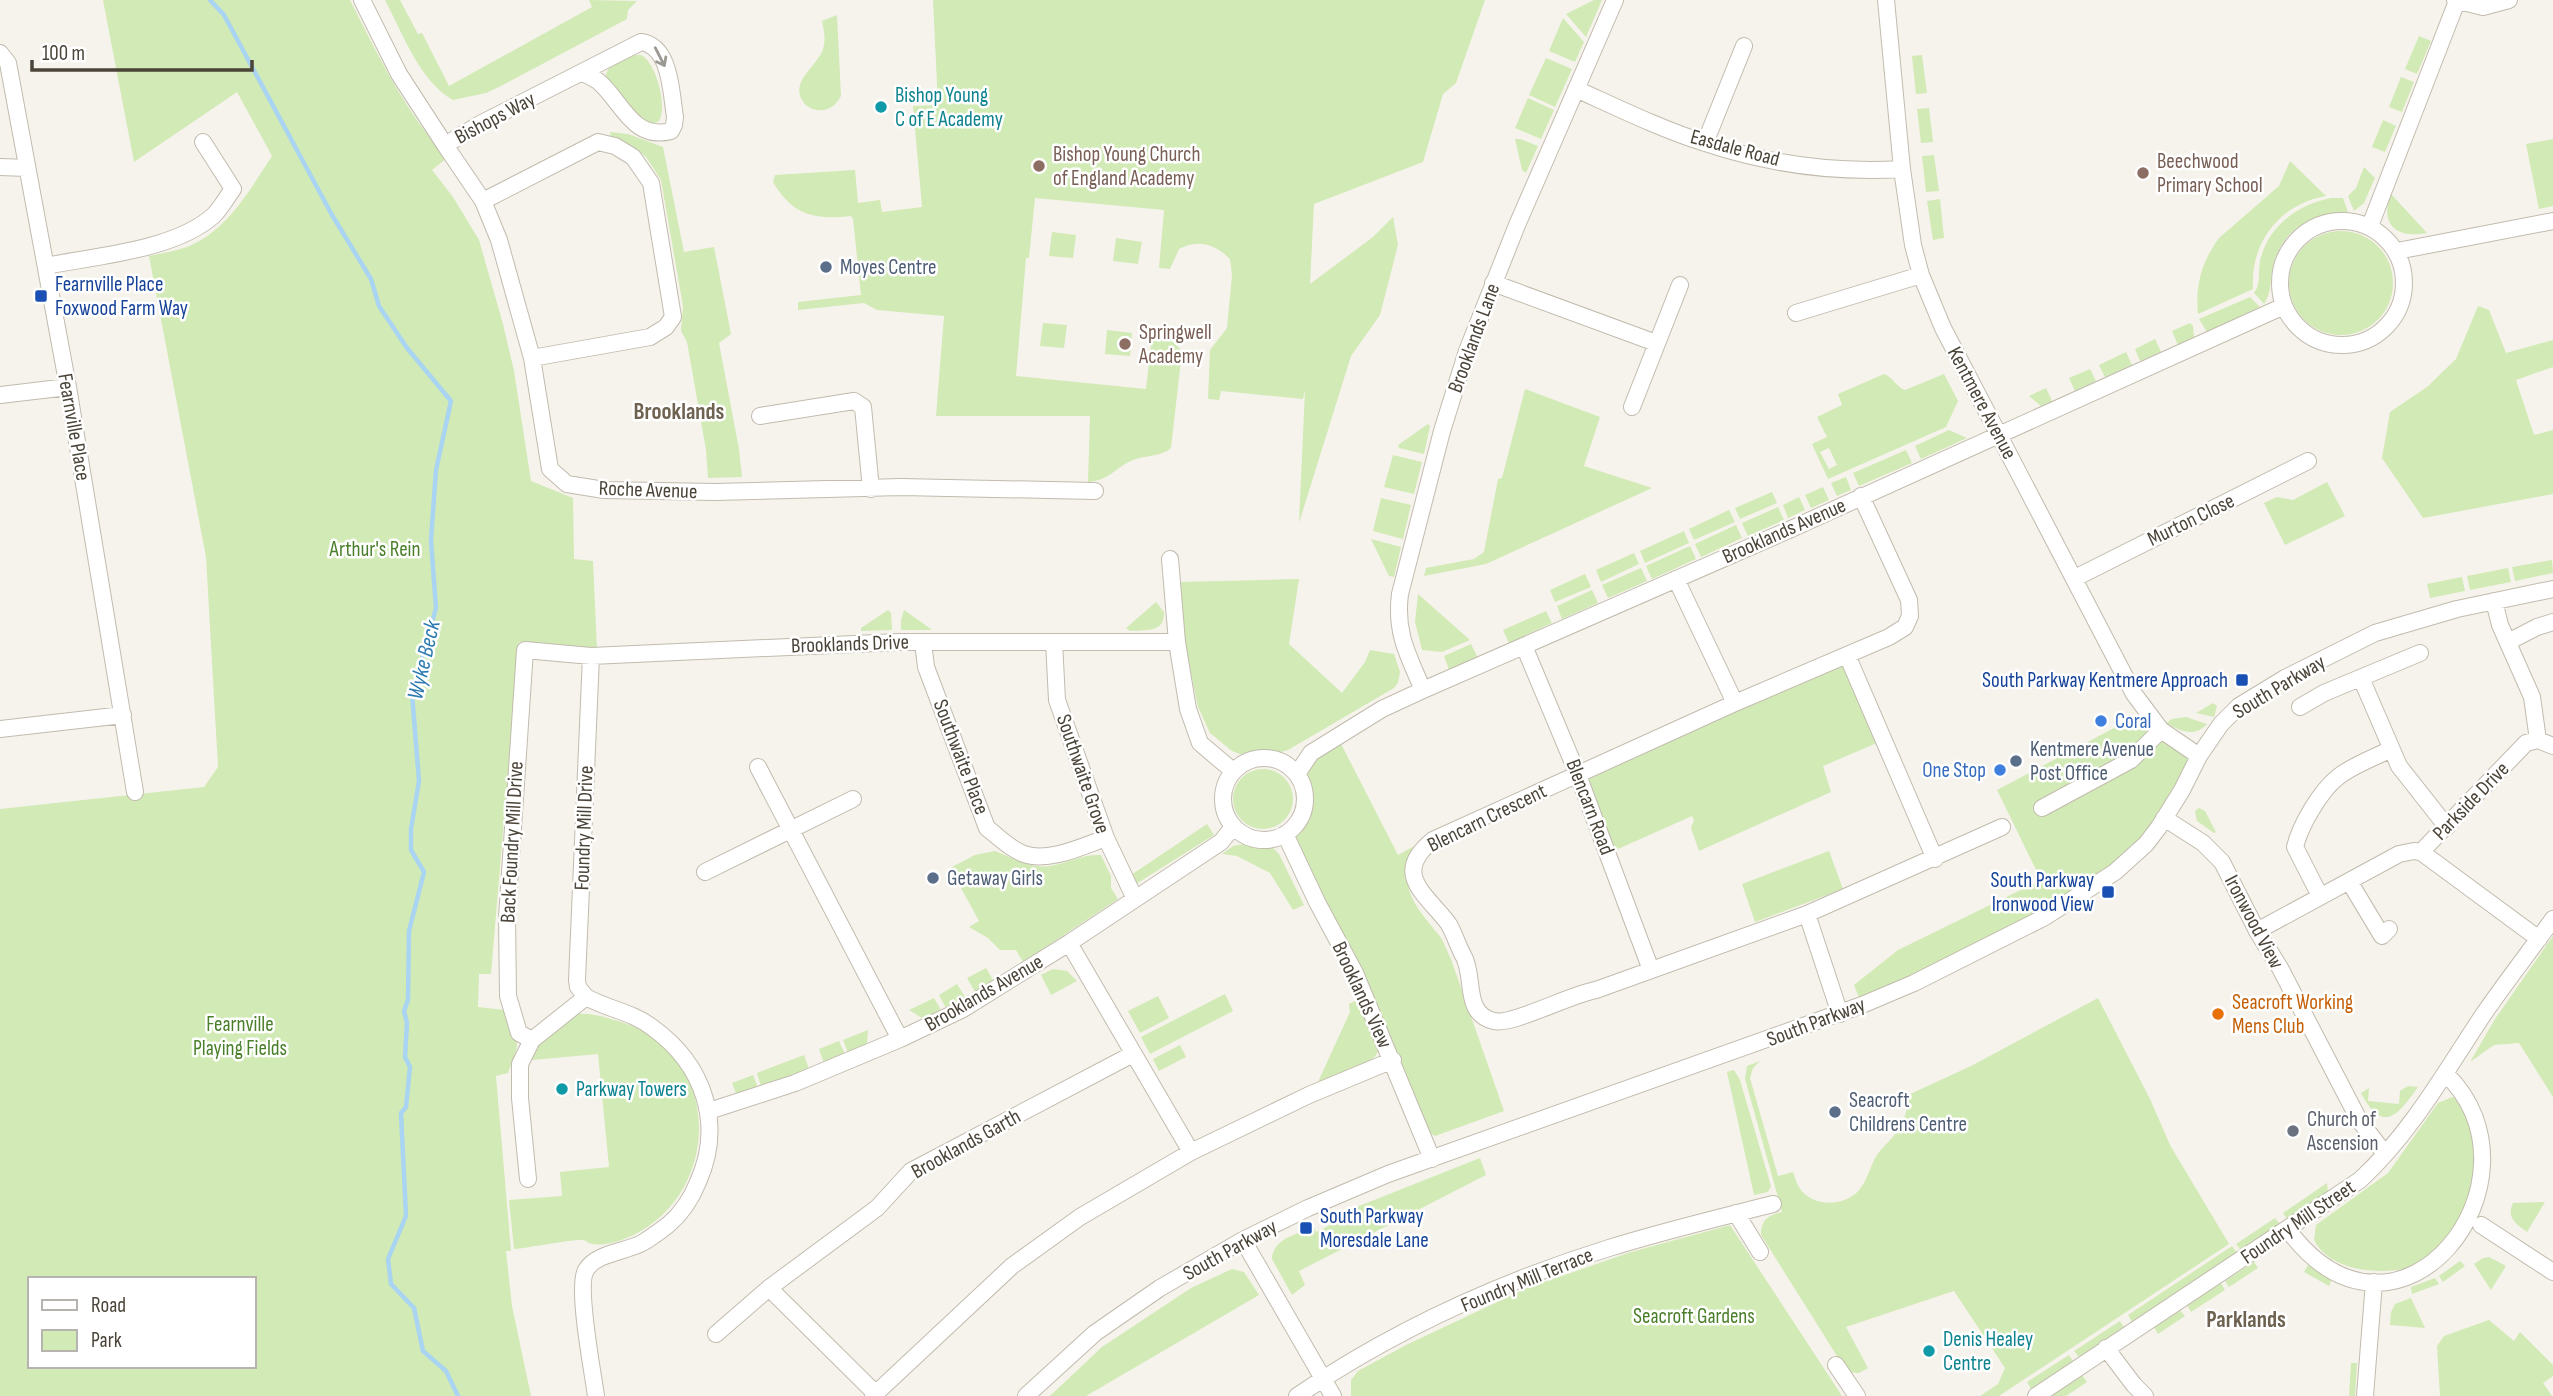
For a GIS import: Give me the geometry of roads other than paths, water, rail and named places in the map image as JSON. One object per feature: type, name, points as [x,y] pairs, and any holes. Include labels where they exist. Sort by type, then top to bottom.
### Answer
[{"type":"street","name":"Bishops Way","points":[[362,0],[399,74],[445,145],[481,123],[641,42],[651,44],[660,52],[674,117],[671,131],[658,134],[648,132],[637,125],[597,80],[583,73]]},
{"type":"street","name":"Brooklands Lane","points":[[1423,690],[1400,636],[1398,614],[1400,594],[1442,431],[1467,351],[1493,283],[1615,0]]},
{"type":"street","name":"Kentmere Avenue","points":[[1886,0],[1902,169],[1913,245],[1921,275],[1943,328],[2134,694],[2161,730],[2199,756]]},
{"type":"street","points":[[2370,226],[2456,1],[2483,7],[2509,0]]},
{"type":"street","points":[[1705,143],[1744,46]]},
{"type":"street","name":"Fearnville Place","points":[[4,58],[68,387],[135,792]]},
{"type":"street","name":"Easdale Road","points":[[1576,89],[1705,143],[1742,153],[1810,166],[1868,171],[1902,169]]},
{"type":"street","points":[[46,266],[159,244],[189,233],[214,214],[233,189],[202,142]]},
{"type":"street","points":[[483,201],[598,142],[615,146],[633,158],[651,183],[673,317],[666,327],[650,337],[532,358]]},
{"type":"street","name":"Roche Avenue","points":[[445,145],[483,201],[499,240],[532,358],[550,469],[567,484],[618,491],[715,492],[901,487],[1095,491]]},
{"type":"street","points":[[0,167],[27,168]]},
{"type":"street","points":[[2337,220],[2370,226],[2388,239],[2397,251],[2405,280],[2402,303],[2392,322],[2384,331],[2358,344],[2333,345],[2310,337],[2294,323],[2284,306],[2280,284],[2283,263],[2294,244],[2308,230],[2337,220]]},
{"type":"street","points":[[2397,251],[2553,220]]},
{"type":"street","points":[[1796,313],[1921,275]]},
{"type":"street","points":[[1493,283],[1656,343]]},
{"type":"street","points":[[1632,407],[1680,285]]},
{"type":"street","name":"Brooklands Avenue","points":[[1297,774],[1311,753],[1382,709],[2284,306]]},
{"type":"street","points":[[0,395],[68,387]]},
{"type":"street","points":[[760,416],[854,401],[863,407],[871,489]]},
{"type":"street","name":"Murton Close","points":[[2075,578],[2308,461]]},
{"type":"street","name":"Blencarn Crescent","points":[[1651,970],[1596,990],[1582,992],[1509,1021],[1494,1021],[1483,1016],[1475,1007],[1466,960],[1456,944],[1450,925],[1421,894],[1413,865],[1419,851],[1433,840],[1905,627],[1910,616],[1909,600],[1861,496]]},
{"type":"street","points":[[1170,559],[1184,691],[1199,743],[1233,771]]},
{"type":"street","points":[[1676,579],[1735,703]]},
{"type":"street","name":"South Parkway","points":[[1026,1396],[1095,1333],[1160,1288],[1243,1240],[1388,1174],[1840,1014],[1914,983],[2070,903],[2115,872],[2146,844],[2199,756],[2221,724],[2239,706],[2285,678],[2375,633],[2457,609],[2553,589]]},
{"type":"street","points":[[2494,601],[2500,625],[2532,697],[2546,743]]},
{"type":"street","points":[[2508,642],[2553,622]]},
{"type":"street","name":"Brooklands Drive","points":[[525,650],[591,656],[923,642],[1177,642]]},
{"type":"street","name":"Southwaite Place","points":[[923,642],[926,667],[987,828],[1006,844],[1026,855],[1047,857],[1106,838]]},
{"type":"street","name":"Southwaite Grove","points":[[1054,642],[1057,700],[1106,838],[1135,899]]},
{"type":"street","name":"Blencarn Road","points":[[1524,646],[1578,775],[1651,970]]},
{"type":"street","name":"Back Foundry Mill Drive","points":[[525,650],[507,918],[508,996],[526,1037]]},
{"type":"street","points":[[2300,707],[2324,693],[2420,653]]},
{"type":"street","points":[[1847,655],[1935,859]]},
{"type":"street","name":"Foundry Mill Drive","points":[[586,997],[577,980],[591,656]]},
{"type":"street","points":[[2361,678],[2399,766],[2447,827]]},
{"type":"street","points":[[0,729],[123,715]]},
{"type":"street","points":[[2042,808],[2131,760],[2161,730]]},
{"type":"street","name":"Parkside Drive","points":[[2539,939],[2421,852],[2526,743],[2546,743]]},
{"type":"street","points":[[2320,896],[2295,847],[2299,832],[2337,778],[2391,749]]},
{"type":"street","points":[[1265,757],[1288,766],[1297,774],[1304,791],[1305,805],[1300,819],[1285,834],[1263,840],[1241,834],[1233,827],[1222,805],[1222,793],[1233,771],[1242,764],[1265,757]]},
{"type":"street","points":[[758,767],[900,1039]]},
{"type":"street","points":[[705,872],[853,799]]},
{"type":"street","name":"Ironwood View","points":[[2164,818],[2203,843],[2222,862],[2359,1120],[2385,1154]]},
{"type":"street","name":"Brooklands Avenue","points":[[709,1111],[795,1083],[963,1009],[1069,943],[1221,842],[1233,827]]},
{"type":"street","points":[[1651,970],[1807,914],[2002,827]]},
{"type":"street","name":"Brooklands View","points":[[1285,834],[1355,973],[1432,1159]]},
{"type":"street","points":[[2257,931],[2399,854],[2421,852]]},
{"type":"street","points":[[2349,881],[2382,936],[2389,929]]},
{"type":"street","points":[[1807,914],[1840,1014]]},
{"type":"street","name":"Foundry Mill Street","points":[[2036,1396],[2360,1180],[2385,1154],[2446,1074],[2483,1015],[2553,919]]},
{"type":"street","points":[[1069,943],[1191,1152]]},
{"type":"street","points":[[528,1179],[520,1098],[520,1064],[526,1037],[586,997],[644,1022],[678,1050],[698,1079],[709,1111],[706,1165],[692,1197],[670,1224],[641,1243],[590,1265],[584,1272],[582,1290],[596,1396]]},
{"type":"street","name":"Brooklands Garth","points":[[716,1334],[769,1288],[877,1208],[911,1171],[1133,1054]]},
{"type":"street","points":[[769,1288],[875,1395],[1012,1266],[1080,1217],[1191,1152],[1309,1095],[1393,1060]]},
{"type":"street","points":[[2446,1074],[2465,1089],[2486,1119],[2494,1142],[2497,1165]]},
{"type":"street","name":"Foundry Mill Terrace","points":[[1297,1396],[1323,1378],[1424,1323],[1550,1269],[1648,1236],[1773,1204]]},
{"type":"street","points":[[2288,1230],[2303,1249],[2321,1264],[2351,1278],[2374,1282],[2409,1279],[2431,1270],[2460,1250],[2480,1225],[2489,1207]]},
{"type":"street","points":[[1736,1213],[1760,1252]]},
{"type":"street","points":[[2480,1225],[2553,1272]]},
{"type":"street","points":[[1243,1240],[1334,1396]]},
{"type":"street","points":[[2365,1396],[2374,1282]]},
{"type":"street","points":[[2106,1348],[2145,1396]]},
{"type":"street","points":[[1836,1364],[1857,1396]]},
{"type":"waterway","name":"Wyke Beck","points":[[210,0],[224,15],[332,215],[371,279],[379,306],[407,348],[451,401],[436,470],[431,540],[436,608],[412,694],[419,781],[411,829],[411,850],[424,872],[409,931],[408,1000],[404,1011],[407,1023],[405,1057],[410,1067],[406,1107],[401,1113],[406,1216],[388,1259],[391,1284],[414,1308],[423,1351],[446,1371],[458,1396]]},
{"type":"place","name":"Bishop Young C of E Academy","points":[[881,107]]},
{"type":"place","name":"Bishop Young Church of England Academy","points":[[1039,166]]},
{"type":"place","name":"Beechwood Primary School","points":[[2143,173]]},
{"type":"place","name":"Moyes Centre","points":[[826,267]]},
{"type":"place","name":"Fearnville Place Foxwood Farm Way","points":[[41,296]]},
{"type":"place","name":"Springwell Academy","points":[[1125,344]]},
{"type":"place","name":"South Parkway Kentmere Approach","points":[[2242,680]]},
{"type":"place","name":"Coral","points":[[2101,721]]},
{"type":"place","name":"Kentmere Avenue Post Office","points":[[2016,761]]},
{"type":"place","name":"One Stop","points":[[2000,770]]},
{"type":"place","name":"Getaway Girls","points":[[933,878]]},
{"type":"place","name":"South Parkway Ironwood View","points":[[2108,892]]},
{"type":"place","name":"Seacroft Working Mens Club","points":[[2218,1014]]},
{"type":"place","name":"Parkway Towers","points":[[562,1089]]},
{"type":"place","name":"Seacroft Childrens Centre","points":[[1835,1112]]},
{"type":"place","name":"Church of Ascension","points":[[2293,1131]]},
{"type":"place","name":"South Parkway Moresdale Lane","points":[[1306,1228]]},
{"type":"place","name":"Denis Healey Centre","points":[[1929,1351]]},
{"type":"district","name":"Brooklands","points":[[679,412]]},
{"type":"district","name":"Parklands","points":[[2246,1320]]},
{"type":"park label","name":"Arthur's Rein","points":[[375,549]]},
{"type":"park label","name":"Fearnville Playing Fields","points":[[240,1036]]},
{"type":"park label","name":"Seacroft Gardens","points":[[1694,1316]]}]
